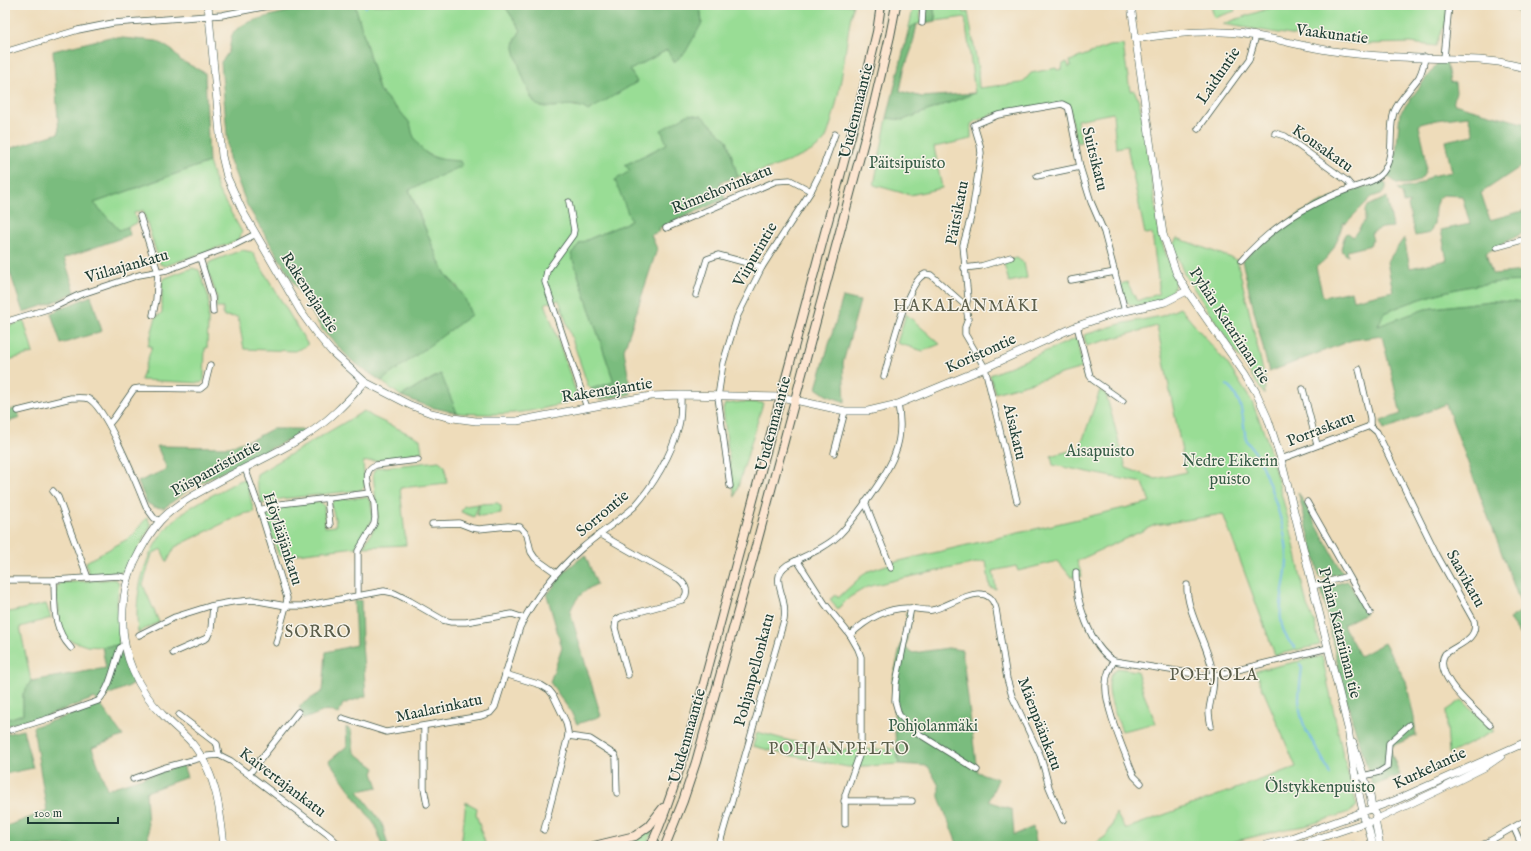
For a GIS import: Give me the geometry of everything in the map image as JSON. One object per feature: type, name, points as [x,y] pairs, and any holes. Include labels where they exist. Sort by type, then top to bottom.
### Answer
[{"type":"main road","name":"Uudenmaantie","points":[[651,846],[669,799],[702,690],[864,87],[877,32],[881,5]]},
{"type":"main road","name":"Uudenmaantie","points":[[665,846],[683,801],[696,762],[752,561],[874,104],[896,5]]},
{"type":"main road","points":[[594,846],[626,839],[643,832],[652,823],[669,799]]},
{"type":"street","name":"Rakentajantie","points":[[208,5],[220,143],[223,160],[232,189],[285,285],[316,333],[331,351],[365,382],[410,406],[431,413],[476,421],[517,421],[651,396],[681,395],[718,397],[781,397]]},
{"type":"street","points":[[5,52],[78,30],[113,22],[222,16],[274,5]]},
{"type":"street","points":[[922,23],[923,5]]},
{"type":"street","name":"Pyhän Katariinan tie","points":[[1131,5],[1163,234],[1176,272],[1187,291],[1245,374],[1256,392],[1268,419],[1281,459],[1348,728],[1370,795],[1372,809],[1376,814],[1375,820],[1380,846]]},
{"type":"street","points":[[1444,58],[1449,5]]},
{"type":"street","name":"Vaakunatie","points":[[1135,39],[1213,32],[1256,36],[1334,52],[1500,62],[1526,68]]},
{"type":"street","name":"Laiduntie","points":[[1198,129],[1249,59],[1256,36]]},
{"type":"street","points":[[1241,261],[1265,236],[1301,211],[1324,198],[1375,179],[1382,174],[1386,169],[1391,154],[1392,121],[1394,112],[1421,73],[1425,57]]},
{"type":"street","name":"Suitsikatu","points":[[974,125],[980,121],[998,115],[1060,104],[1065,105],[1070,113],[1080,167],[1091,202],[1104,232],[1125,311]]},
{"type":"street","name":"Päitsikatu","points":[[974,125],[980,145],[980,159],[972,214],[963,245],[968,298],[966,306],[968,315],[964,330],[985,368]]},
{"type":"street","name":"Kousakatu","points":[[1275,133],[1285,136],[1347,181],[1352,187]]},
{"type":"street","name":"Viipurintie","points":[[730,486],[718,397],[723,363],[737,317],[762,267],[811,191],[824,167],[836,134]]},
{"type":"street","points":[[1037,176],[1080,167]]},
{"type":"street","name":"Rinnehovinkatu","points":[[666,228],[781,179],[794,181],[811,191]]},
{"type":"street","points":[[569,202],[574,230],[573,235],[547,271],[545,282],[587,408]]},
{"type":"street","points":[[140,216],[158,272],[156,300],[152,315]]},
{"type":"street","name":"Viilaajankatu","points":[[5,322],[54,307],[79,295],[139,275],[158,272],[200,258],[234,246],[256,234]]},
{"type":"street","points":[[1497,247],[1526,239]]},
{"type":"street","points":[[696,295],[707,259],[718,255],[762,267]]},
{"type":"street","points":[[964,268],[981,266],[1011,257]]},
{"type":"street","points":[[200,258],[212,297],[213,312]]},
{"type":"street","points":[[1071,280],[1115,272]]},
{"type":"street","points":[[884,376],[903,310],[912,289],[922,275],[928,274],[934,277],[966,306]]},
{"type":"street","name":"Koristontie","points":[[781,397],[845,411],[868,411],[898,404],[985,368],[1077,326],[1125,311],[1165,302],[1187,291]]},
{"type":"street","points":[[1077,326],[1090,376],[1093,380],[1123,401]]},
{"type":"street","points":[[109,424],[134,389],[200,389],[206,385],[210,365]]},
{"type":"street","name":"Aisakatu","points":[[985,368],[1017,502]]},
{"type":"street","points":[[1359,370],[1370,418],[1370,426]]},
{"type":"street","name":"Piispanristintie","points":[[224,846],[216,789],[202,757],[190,741],[155,707],[144,693],[132,669],[125,645],[123,627],[123,611],[127,578],[138,553],[149,536],[160,521],[182,502],[312,431],[340,409],[365,382]]},
{"type":"street","points":[[1303,389],[1317,445]]},
{"type":"street","name":"Sorrontie","points":[[524,618],[556,573],[578,552],[634,507],[655,480],[675,441],[679,424],[681,395]]},
{"type":"street","points":[[18,411],[61,400],[79,398],[88,399],[94,404],[109,424],[146,507],[154,518],[160,521]]},
{"type":"street","name":"Pohjanpellonkatu","points":[[719,846],[784,620],[784,607],[778,586],[779,576],[783,568],[837,537],[865,502],[886,471],[895,453],[900,421],[898,404]]},
{"type":"street","points":[[834,453],[845,411]]},
{"type":"street","name":"Porraskatu","points":[[1281,459],[1370,426]]},
{"type":"street","name":"Saavikatu","points":[[1370,426],[1376,432],[1439,559],[1474,622],[1475,628],[1472,636],[1444,654],[1442,657],[1442,665],[1450,684],[1490,725]]},
{"type":"street","points":[[358,595],[358,551],[376,518],[374,503],[370,492],[368,472],[371,467],[376,465],[418,460]]},
{"type":"street","name":"Höylääjänkatu","points":[[245,468],[260,510],[287,598],[276,642]]},
{"type":"street","points":[[53,491],[58,497],[88,578]]},
{"type":"street","points":[[260,510],[280,504],[370,492]]},
{"type":"street","points":[[327,498],[330,525]]},
{"type":"street","points":[[865,502],[891,568]]},
{"type":"street","points":[[1307,502],[1370,613]]},
{"type":"street","points":[[432,524],[459,523],[479,530],[508,526],[520,527],[527,535],[531,552],[535,558],[556,573]]},
{"type":"street","points":[[600,534],[679,579],[686,587],[687,592],[682,600],[621,617],[616,620],[615,628],[628,675]]},
{"type":"street","points":[[797,560],[825,604],[850,635],[861,658],[861,744],[860,753],[846,788],[844,802],[845,824]]},
{"type":"street","points":[[1076,572],[1077,595],[1094,640],[1102,652],[1114,661],[1200,675],[1214,675],[1328,648]]},
{"type":"street","points":[[5,580],[54,580],[118,576],[127,578]]},
{"type":"street","points":[[1312,586],[1348,576]]},
{"type":"street","points":[[54,580],[58,628],[64,640],[71,648]]},
{"type":"street","points":[[1187,585],[1188,599],[1214,675],[1209,711],[1211,726]]},
{"type":"street","points":[[139,635],[175,617],[213,606],[253,600],[286,606],[310,605],[382,591],[391,592],[443,620],[451,622],[478,621],[512,614],[524,618]]},
{"type":"street","name":"Mäenpäänkatu","points":[[850,635],[872,617],[895,609],[911,608],[932,610],[966,596],[987,596],[995,603],[1007,679],[1012,696],[1040,755],[1049,787],[1063,820]]},
{"type":"street","points":[[173,653],[207,638],[210,629],[213,606]]},
{"type":"street","points":[[911,608],[896,683],[896,701],[899,715],[919,734],[977,770]]},
{"type":"street","name":"Maalarinkatu","points":[[342,718],[384,732],[424,727],[480,716],[490,712],[495,707],[516,638],[524,618]]},
{"type":"street","points":[[11,730],[98,701],[102,696],[115,668],[120,648],[125,645]]},
{"type":"street","points":[[1114,661],[1106,678],[1106,698],[1131,769],[1137,780],[1141,783]]},
{"type":"street","points":[[505,674],[541,685],[549,690],[566,722],[568,736],[544,830]]},
{"type":"street","points":[[249,774],[298,712]]},
{"type":"street","points":[[179,714],[217,744],[219,755]]},
{"type":"street","points":[[1356,778],[1379,772],[1387,767],[1389,743],[1409,725]]},
{"type":"street","points":[[424,727],[424,788],[427,804]]},
{"type":"street","name":"Pyhän Katariinan tie","points":[[1348,728],[1363,818],[1367,822],[1372,846]]},
{"type":"street","points":[[568,736],[590,739],[614,755],[616,758],[617,794]]},
{"type":"street","name":"Kurkelantie","points":[[1262,846],[1288,839],[1372,809],[1415,792],[1483,760],[1526,742]]},
{"type":"street","name":"Kurkelantie","points":[[1296,846],[1367,822],[1371,822],[1485,767],[1518,746]]},
{"type":"street","name":"Kaivertajankatu","points":[[133,779],[162,768],[202,757],[219,755],[231,761],[249,774],[330,836],[340,846]]},
{"type":"street","points":[[844,802],[912,801]]},
{"type":"street","points":[[1481,846],[1526,820]]},
{"type":"street","points":[[1514,828],[1522,846]]},
{"type":"green space","points":[[321,5],[355,5],[379,90],[409,122],[412,133],[418,145],[423,150],[439,159],[460,161],[462,166],[409,190],[440,264],[447,276],[464,296],[471,315],[381,381],[352,361],[323,331],[247,205],[229,158],[221,62],[230,48],[231,38],[234,32],[249,22],[261,18]]},
{"type":"green space","points":[[355,5],[504,5],[521,30],[515,41],[514,49],[531,98],[553,107],[569,105],[585,108],[637,82],[630,70],[667,50],[702,23],[700,5],[853,5],[835,108],[826,138],[816,148],[783,164],[738,177],[727,140],[702,116],[667,144],[625,165],[631,171],[631,221],[580,243],[571,254],[614,382],[591,389],[588,386],[559,300],[545,303],[576,392],[575,394],[569,401],[561,405],[517,413],[482,414],[457,413],[440,374],[401,396],[381,381],[471,314],[457,286],[447,276],[440,264],[409,189],[441,159],[431,156],[420,147],[412,134],[409,122],[379,90]]},
{"type":"green space","points":[[504,5],[700,5],[702,23],[685,53],[674,62],[667,50],[630,70],[637,82],[588,111],[582,107],[569,105],[543,107],[534,102],[523,78],[514,47],[515,40],[521,30]]},
{"type":"green space","points":[[914,5],[920,5],[921,23],[911,27],[906,40]]},
{"type":"green space","points":[[924,5],[933,5],[936,21],[924,23]]},
{"type":"green space","name":"Päitsipuisto","points":[[933,5],[962,5],[964,13],[968,12],[978,69],[979,88],[1021,83],[1031,73],[1056,68],[1057,70],[1062,69],[1063,64],[1067,62],[1069,67],[1071,66],[1070,61],[1109,46],[1123,45],[1130,91],[1134,90],[1139,101],[1144,125],[1159,233],[1175,279],[1175,284],[1168,296],[1154,302],[1137,306],[1129,304],[1124,295],[1121,284],[1127,282],[1137,301],[1158,294],[1159,286],[1152,233],[1145,234],[1127,146],[1116,148],[1113,113],[1077,120],[1081,142],[1077,143],[1069,105],[1019,109],[994,114],[971,124],[971,139],[934,147],[942,188],[910,195],[874,185],[887,118],[903,120],[975,93],[965,17],[936,21]]},
{"type":"green space","points":[[1211,5],[1233,5],[1235,11],[1214,18]]},
{"type":"green space","points":[[1279,5],[1447,5],[1446,24],[1439,36],[1436,46],[1410,43],[1367,44],[1316,39],[1222,24]]},
{"type":"green space","points":[[1510,5],[1526,5],[1526,20]]},
{"type":"green space","points":[[917,24],[912,48],[904,70],[900,91],[922,97],[975,93],[903,120],[887,118],[906,40],[911,27]]},
{"type":"green space","points":[[110,37],[157,41],[173,51],[180,60],[205,73],[209,162],[94,203],[119,230],[128,227],[130,235],[64,258],[75,292],[52,303],[23,312],[7,263],[5,263],[5,150],[59,133],[53,51]]},
{"type":"green space","points":[[1439,61],[1446,61],[1450,82],[1455,83],[1456,93],[1453,99],[1454,104],[1526,124],[1526,163],[1481,193],[1490,220],[1526,210],[1526,231],[1486,253],[1492,274],[1526,271],[1526,281],[1500,282],[1464,287],[1437,294],[1384,313],[1378,326],[1425,309],[1491,301],[1526,302],[1526,642],[1509,619],[1523,610],[1446,404],[1384,430],[1381,421],[1401,414],[1382,336],[1352,340],[1269,372],[1242,261],[1272,234],[1305,211],[1332,198],[1380,182],[1386,184],[1386,189],[1383,193],[1372,197],[1347,222],[1343,223],[1331,253],[1316,267],[1323,297],[1351,291],[1353,300],[1393,291],[1387,262],[1404,238],[1410,268],[1447,260],[1441,230],[1470,224],[1462,196],[1443,195],[1438,199],[1435,207],[1434,224],[1430,233],[1415,236],[1408,205],[1410,204],[1409,202],[1404,203],[1402,194],[1397,189],[1412,187],[1431,176],[1452,172],[1445,141],[1474,135],[1468,116],[1436,120],[1420,124],[1419,126],[1426,163],[1425,172],[1421,178],[1414,183],[1396,183],[1388,176],[1396,154],[1400,113]]},
{"type":"green space","points":[[689,114],[702,116],[727,140],[738,177],[720,182],[725,199],[659,228],[660,231],[651,235],[657,249],[624,350],[631,394],[599,400],[591,389],[614,382],[571,254],[580,243],[631,221],[615,180],[630,171],[625,165],[667,144],[661,130]]},
{"type":"green space","points":[[209,162],[218,190],[242,232],[237,241],[165,266],[160,264],[143,210],[134,213],[137,223],[119,230],[94,203]]},
{"type":"green space","points":[[1387,197],[1393,227],[1382,228],[1371,233],[1373,241],[1371,241],[1371,245],[1347,251],[1348,255],[1346,255],[1341,250],[1345,234],[1348,233],[1353,237],[1365,220],[1365,210],[1368,206]]},
{"type":"green space","points":[[1177,238],[1237,260],[1266,383],[1264,394],[1184,274],[1173,245]]},
{"type":"green space","points":[[242,250],[252,252],[308,345],[295,351],[244,349],[238,317],[223,316],[223,308],[216,308],[217,297],[207,268],[210,262]]},
{"type":"green space","points":[[1017,258],[1024,263],[1027,278],[1009,282],[1003,261]]},
{"type":"green space","points":[[192,268],[199,270],[209,298],[204,380],[201,383],[141,380],[152,346],[148,346],[156,317],[162,313],[162,282],[165,278]]},
{"type":"green space","points":[[1526,281],[1526,302],[1491,301],[1425,309],[1378,327],[1384,313],[1423,298],[1451,290],[1478,285]]},
{"type":"green space","points":[[91,296],[102,331],[61,344],[51,313]]},
{"type":"green space","points":[[843,297],[860,301],[843,363],[845,402],[826,395],[816,388]]},
{"type":"green space","name":"Nedre Eikerin puisto","points":[[1180,308],[1229,366],[1252,402],[1266,437],[1290,526],[1307,606],[1314,621],[1320,645],[1275,655],[1223,514],[1155,525],[1077,561],[1082,576],[1071,577],[1058,561],[1018,571],[1016,566],[993,571],[996,589],[990,587],[986,561],[867,587],[850,597],[838,609],[830,599],[836,595],[838,598],[866,572],[895,562],[1150,502],[1143,483],[1053,465],[1051,456],[1080,448],[1100,390],[1106,394],[1126,468],[1156,479],[1186,472],[1157,326],[1086,346],[1084,335],[1120,324],[1162,316]]},
{"type":"green space","points":[[906,314],[940,344],[923,351],[897,343]]},
{"type":"green space","points":[[24,321],[33,353],[5,361],[5,327]]},
{"type":"green space","points":[[1077,338],[1082,368],[995,393],[990,375]]},
{"type":"green space","points":[[441,374],[457,413],[430,407],[401,396]]},
{"type":"green space","points":[[742,402],[763,403],[735,497],[723,409],[725,404]]},
{"type":"green space","points":[[16,408],[20,418],[5,423],[5,412]]},
{"type":"green space","points":[[364,411],[373,417],[420,439],[422,452],[410,453],[407,457],[363,462],[365,486],[361,490],[281,499],[262,504],[256,481],[257,474]]},
{"type":"green space","points":[[272,429],[302,429],[304,432],[194,486],[164,508],[154,507],[147,503],[138,482],[167,469],[157,446],[228,447],[255,438]]},
{"type":"green space","points":[[439,461],[445,466],[447,483],[400,488],[406,545],[363,547],[378,522],[373,473],[376,468]]},
{"type":"green space","points":[[246,479],[254,512],[242,514],[175,547],[167,562],[161,549],[152,554],[143,585],[159,622],[138,632],[137,616],[140,584],[150,553],[158,539],[168,526],[186,510],[238,481]]},
{"type":"green space","points":[[1298,492],[1343,573],[1320,578]]},
{"type":"green space","points":[[366,497],[371,501],[373,519],[356,547],[279,556],[266,518],[270,511],[285,506],[319,502],[324,505],[325,527],[336,526],[331,504],[334,500]]},
{"type":"green space","points":[[498,503],[501,506],[501,513],[481,516],[477,515],[480,504]]},
{"type":"green space","points":[[479,504],[474,517],[461,512],[464,506]]},
{"type":"green space","points":[[147,517],[151,526],[128,567],[123,572],[91,575],[88,572],[86,562],[131,537]]},
{"type":"green space","points":[[585,555],[597,584],[580,595],[570,612],[601,716],[577,724],[571,712],[550,682],[562,648],[547,595],[567,569]]},
{"type":"green space","points":[[114,579],[118,581],[119,585],[117,604],[119,619],[119,645],[102,647],[87,646],[66,639],[58,619],[59,611],[56,594],[57,587],[60,583]]},
{"type":"green space","points":[[1348,581],[1366,613],[1343,625],[1360,656],[1384,643],[1406,681],[1414,718],[1416,736],[1389,747],[1400,775],[1373,786],[1344,693],[1321,588]]},
{"type":"green space","points":[[361,600],[362,644],[366,696],[343,704],[338,714],[327,710],[304,719],[299,706],[323,691],[326,652],[356,645],[354,601]]},
{"type":"green space","points":[[46,604],[51,618],[20,627],[31,681],[23,694],[23,714],[5,720],[5,613]]},
{"type":"green space","name":"Pohjolanmäki","points":[[905,613],[912,614],[905,648],[913,653],[948,648],[962,650],[977,772],[998,779],[989,801],[1012,810],[1014,835],[1033,827],[1037,846],[958,846],[939,797],[939,786],[928,766],[899,764],[896,749],[893,679],[907,618]]},
{"type":"green space","points":[[118,645],[134,684],[105,696],[99,703],[95,698],[49,715],[5,726],[5,720],[23,714],[23,694],[31,681],[106,668],[102,647]]},
{"type":"green space","name":"Ölstykkenpuisto","points":[[1322,656],[1343,755],[1357,806],[1349,812],[1305,826],[1285,829],[1216,846],[1092,846],[1106,836],[1112,826],[1116,813],[1125,829],[1296,767],[1255,671]]},
{"type":"green space","points":[[1117,668],[1137,671],[1145,697],[1156,723],[1122,731],[1110,699],[1109,690],[1109,682],[1112,674]]},
{"type":"green space","points":[[1462,700],[1494,731],[1449,754],[1446,711]]},
{"type":"green space","points":[[99,703],[123,736],[92,748],[107,789],[183,765],[187,777],[146,792],[149,846],[5,846],[5,827],[47,811],[33,727],[76,713]]},
{"type":"green space","points":[[346,727],[351,730],[354,752],[375,768],[373,773],[378,787],[358,791],[382,823],[388,846],[382,846],[375,825],[329,761],[347,746]]},
{"type":"green space","points":[[23,730],[33,768],[5,774],[5,734]]},
{"type":"green space","points":[[757,732],[835,750],[896,749],[899,764],[848,767],[788,755],[753,746]]},
{"type":"green space","points":[[466,802],[477,808],[476,814],[486,846],[461,846]]},
{"type":"green space","points":[[654,827],[646,846],[607,846],[637,839]]},
{"type":"waterway","points":[[1227,385],[1240,404],[1248,444],[1259,459],[1273,494],[1281,521],[1287,558],[1281,605],[1282,627],[1287,638],[1295,648]]},
{"type":"waterway","points":[[1300,664],[1302,668],[1299,699],[1303,722],[1330,775]]},
{"type":"district","name":"HAKALANMÄKI","points":[[966,306]]},
{"type":"district","name":"SORRO","points":[[318,632]]},
{"type":"district","name":"POHJOLA","points":[[1214,675]]},
{"type":"district","name":"POHJANPELTO","points":[[839,749]]},
{"type":"park label","name":"Aisapuisto","points":[[1100,452]]}]
